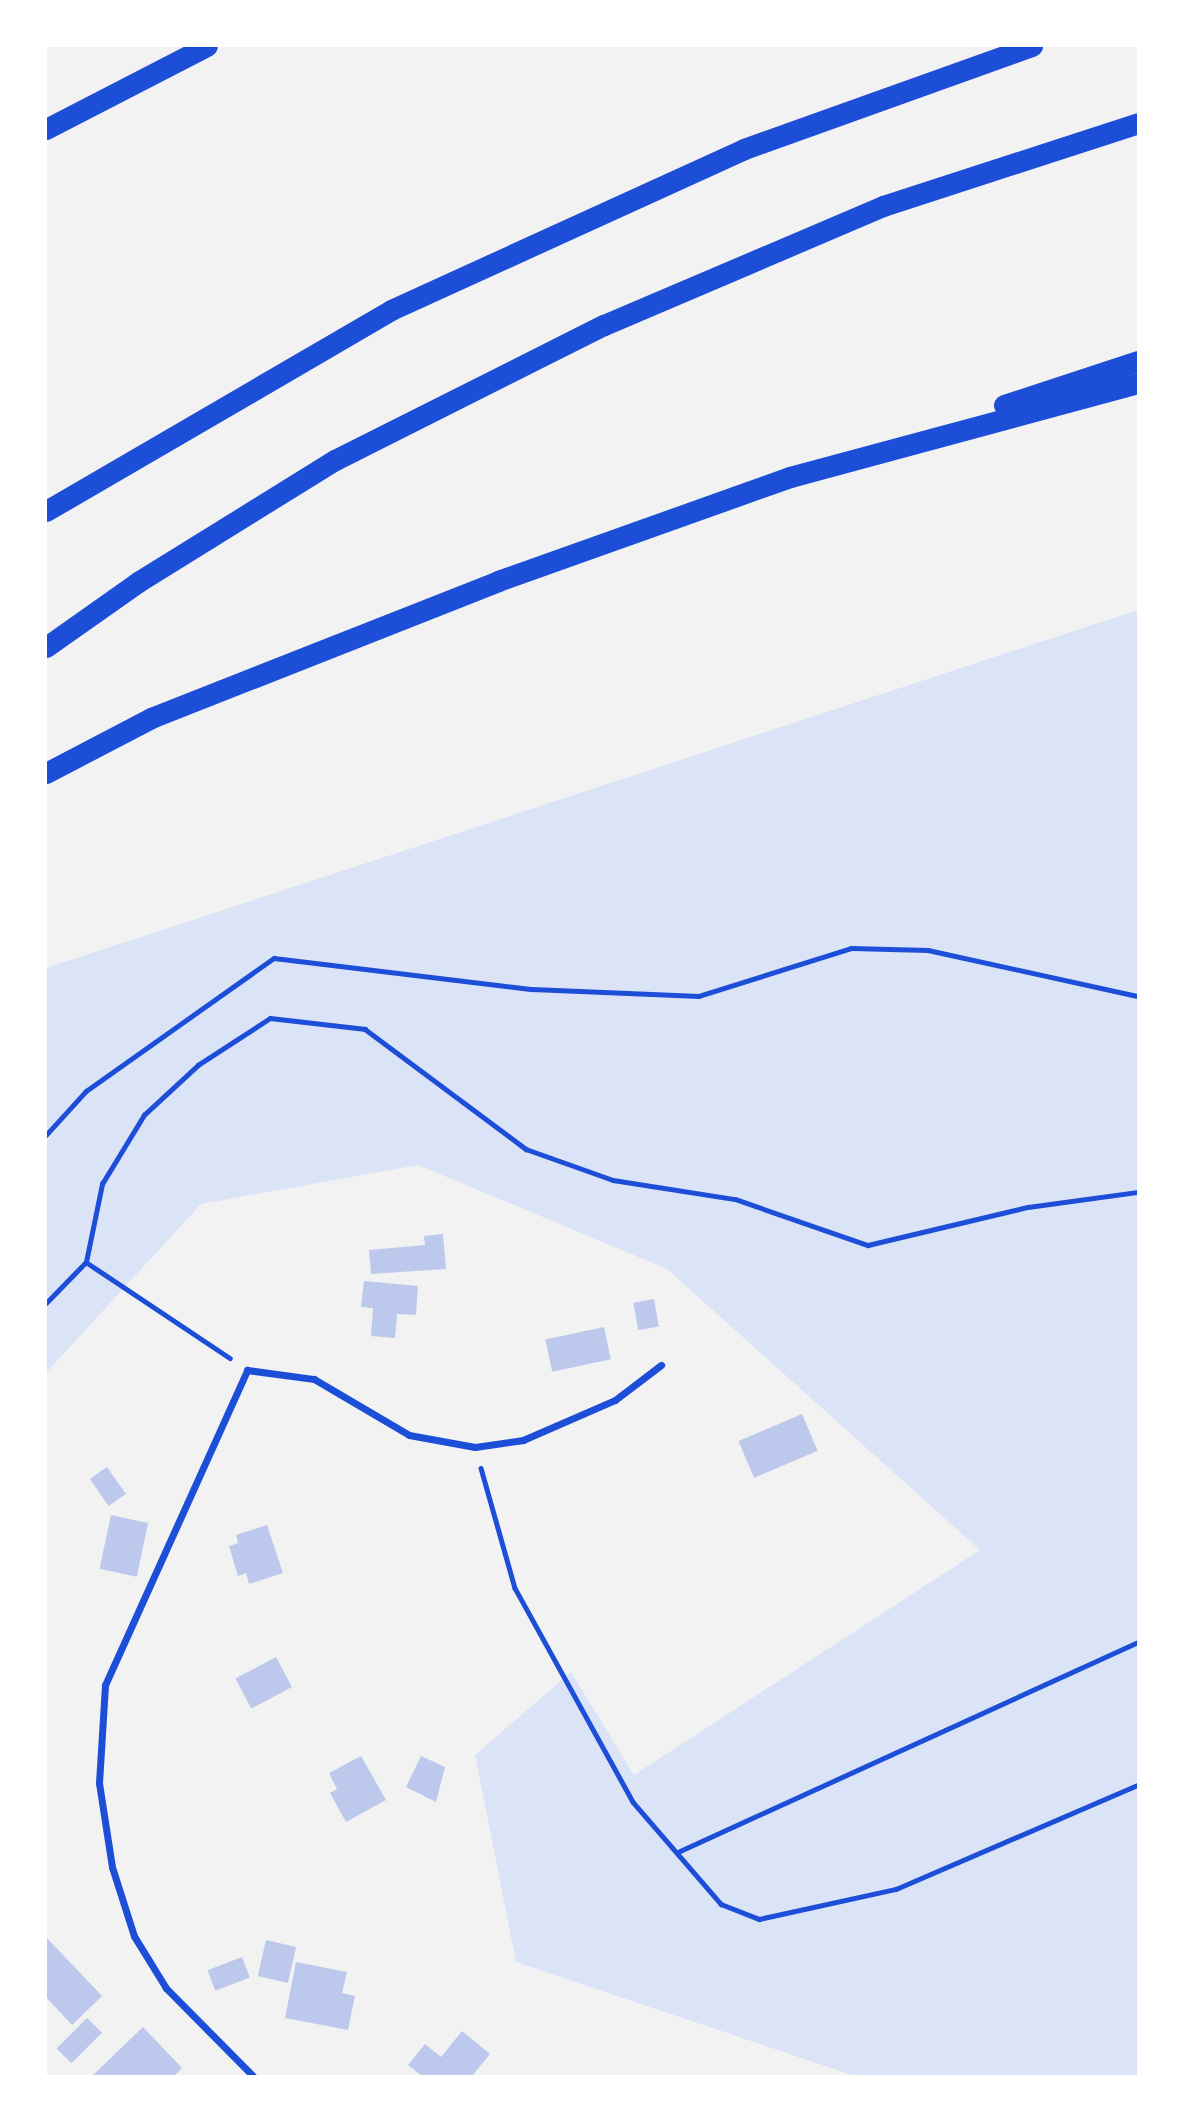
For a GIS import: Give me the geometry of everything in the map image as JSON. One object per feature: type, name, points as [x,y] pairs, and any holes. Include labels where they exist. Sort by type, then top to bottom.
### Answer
[{"type":"highway","points":[[46,129],[207,46]]},
{"type":"highway","points":[[46,511],[391,310],[744,149],[1032,46]]},
{"type":"highway","points":[[46,647],[138,582],[335,460],[604,325],[883,206],[1139,124]]},
{"type":"highway","points":[[46,773],[151,718],[498,581],[790,477],[1139,361]]},
{"type":"highway","points":[[790,477],[1139,383]]},
{"type":"street","points":[[253,2077],[166,1988],[134,1936],[112,1867],[99,1783],[105,1685],[247,1370],[314,1379],[409,1435],[475,1447],[523,1440],[604,1405],[661,1365]]},
{"type":"path","points":[[46,1135],[86,1091],[274,958],[532,989],[699,996],[851,948],[928,950],[1139,996]]},
{"type":"path","points":[[46,1303],[86,1262],[102,1184],[144,1115],[198,1065],[270,1018],[365,1029],[526,1149],[613,1180],[735,1199],[868,1245],[1028,1207],[1139,1192]]},
{"type":"path","points":[[86,1262],[247,1370]]},
{"type":"path","points":[[475,1447],[515,1588],[633,1802],[680,1852],[720,1904],[759,1919],[896,1889],[1139,1785]]},
{"type":"path","points":[[680,1852],[1139,1642]]},
{"type":"shaded area","points":[[1138,610],[1138,2076],[855,2076],[516,1962],[475,1755],[571,1672],[634,1775],[980,1550],[667,1269],[418,1165],[201,1204],[46,1373],[46,968]]},
{"type":"building","points":[[443,1234],[446,1269],[371,1274],[369,1250],[425,1245],[424,1236]]},
{"type":"building","points":[[364,1281],[418,1286],[416,1315],[397,1314],[395,1338],[371,1336],[373,1308],[361,1307]]},
{"type":"building","points":[[654,1299],[659,1327],[638,1330],[633,1303]]},
{"type":"building","points":[[604,1327],[611,1359],[552,1372],[545,1339]]},
{"type":"building","points":[[802,1414],[818,1451],[754,1478],[738,1441]]},
{"type":"building","points":[[107,1467],[126,1494],[109,1506],[90,1479]]},
{"type":"building","points":[[111,1515],[148,1523],[137,1577],[100,1569]]},
{"type":"building","points":[[267,1525],[283,1573],[249,1584],[246,1573],[238,1576],[229,1546],[238,1543],[236,1535]]},
{"type":"building","points":[[276,1657],[292,1687],[251,1709],[235,1679]]},
{"type":"building","points":[[361,1756],[386,1800],[346,1822],[330,1793],[337,1789],[329,1773]]},
{"type":"building","points":[[421,1756],[445,1767],[436,1802],[406,1787]]},
{"type":"building","points":[[46,1937],[102,1996],[72,2025],[46,1997]]},
{"type":"building","points":[[266,1940],[296,1947],[288,1983],[258,1976]]},
{"type":"building","points":[[242,1957],[250,1978],[215,1991],[207,1970]]},
{"type":"building","points":[[296,1962],[347,1972],[342,1993],[355,1996],[348,2030],[285,2018]]},
{"type":"building","points":[[87,2018],[102,2033],[71,2063],[57,2048]]},
{"type":"building","points":[[143,2027],[182,2068],[174,2076],[92,2076]]},
{"type":"building","points":[[462,2031],[490,2054],[472,2076],[422,2076],[408,2065],[425,2044],[441,2057]]}]
